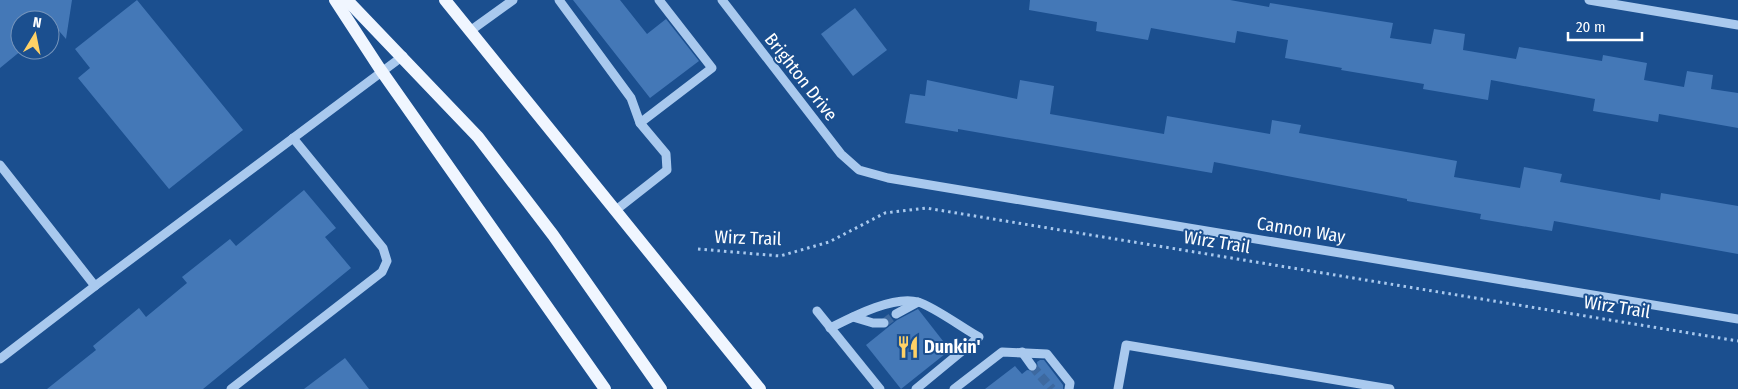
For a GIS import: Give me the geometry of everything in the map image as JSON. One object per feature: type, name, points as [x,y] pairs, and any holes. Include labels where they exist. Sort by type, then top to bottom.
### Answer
[{"type":"main road","points":[[335,0],[382,72],[605,389]]},
{"type":"main road","points":[[347,0],[403,56],[478,137],[553,235],[661,389]]},
{"type":"main road","points":[[444,0],[760,389]]},
{"type":"street","points":[[470,31],[514,0]]},
{"type":"street","points":[[559,0],[631,98],[640,123],[666,154],[666,170],[616,210]]},
{"type":"street","points":[[640,123],[712,68],[659,0]]},
{"type":"street","name":"Brighton Drive","points":[[722,0],[840,154],[859,170]]},
{"type":"street","points":[[1589,0],[1738,25]]},
{"type":"street","points":[[0,359],[403,56]]},
{"type":"street","points":[[231,389],[382,272],[387,261],[383,248],[293,138]]},
{"type":"street","points":[[0,165],[95,286]]},
{"type":"street","name":"Cannon Way","points":[[859,170],[888,178],[1738,319]]},
{"type":"street","points":[[830,328],[853,317],[902,301],[919,302],[979,338],[916,389]]},
{"type":"street","points":[[896,314],[919,302]]},
{"type":"street","points":[[817,312],[880,389]]},
{"type":"street","points":[[853,317],[874,324],[884,323]]},
{"type":"street","points":[[1118,389],[1126,345],[1390,389]]},
{"type":"street","points":[[954,389],[1002,352],[1047,354],[1070,383],[1069,389]]},
{"type":"street","points":[[1022,352],[1032,366]]},
{"type":"path","name":"Wirz Trail","points":[[698,249],[780,256],[829,242],[885,213],[926,208],[1738,341]]},
{"type":"building","points":[[0,0],[72,0],[66,39],[60,32],[60,10],[10,10],[10,60],[0,68]]},
{"type":"building","points":[[137,0],[243,130],[169,189],[78,78],[90,68],[75,49]]},
{"type":"building","points":[[573,0],[620,0],[647,34],[666,19],[699,61],[650,98]]},
{"type":"building","points":[[1030,0],[1230,0],[1269,7],[1270,3],[1393,23],[1390,38],[1431,44],[1434,29],[1465,34],[1463,50],[1516,59],[1519,47],[1602,61],[1603,55],[1647,63],[1644,80],[1684,87],[1687,71],[1713,75],[1711,89],[1738,93],[1738,128],[1659,114],[1658,122],[1593,111],[1595,99],[1491,80],[1488,100],[1423,89],[1424,84],[1285,58],[1288,40],[1237,31],[1235,43],[1151,28],[1148,40],[1096,31],[1097,22],[1029,10]]},
{"type":"building","points":[[855,8],[887,50],[853,76],[821,34]]},
{"type":"building","points":[[927,80],[1017,99],[1020,80],[1054,86],[1050,114],[1164,134],[1167,116],[1270,134],[1272,120],[1301,125],[1299,133],[1457,161],[1454,177],[1520,188],[1524,167],[1562,174],[1560,182],[1660,200],[1661,193],[1738,206],[1738,254],[1554,221],[1552,231],[1480,219],[1481,214],[1214,162],[1212,173],[958,129],[958,132],[905,123],[910,94],[925,96]]},
{"type":"building","points":[[304,190],[336,228],[325,237],[351,268],[203,389],[47,389],[96,350],[93,346],[139,308],[146,317],[187,283],[182,277],[230,239],[236,246]]},
{"type":"building","name":"Dunkin'","points":[[918,309],[950,350],[901,389],[866,345],[897,320]]},
{"type":"building","points":[[345,358],[369,389],[304,389]]},
{"type":"building","points":[[1044,360],[1063,385],[1063,389],[985,389],[1015,366],[1022,374],[1027,370],[1035,371],[1038,368],[1037,362]]},
{"type":"tunnel","points":[[884,323],[896,314]]},
{"type":"tunnel","points":[[1032,366],[1052,389]]},
{"type":"place","name":"Dunkin'","points":[[908,347]]}]
